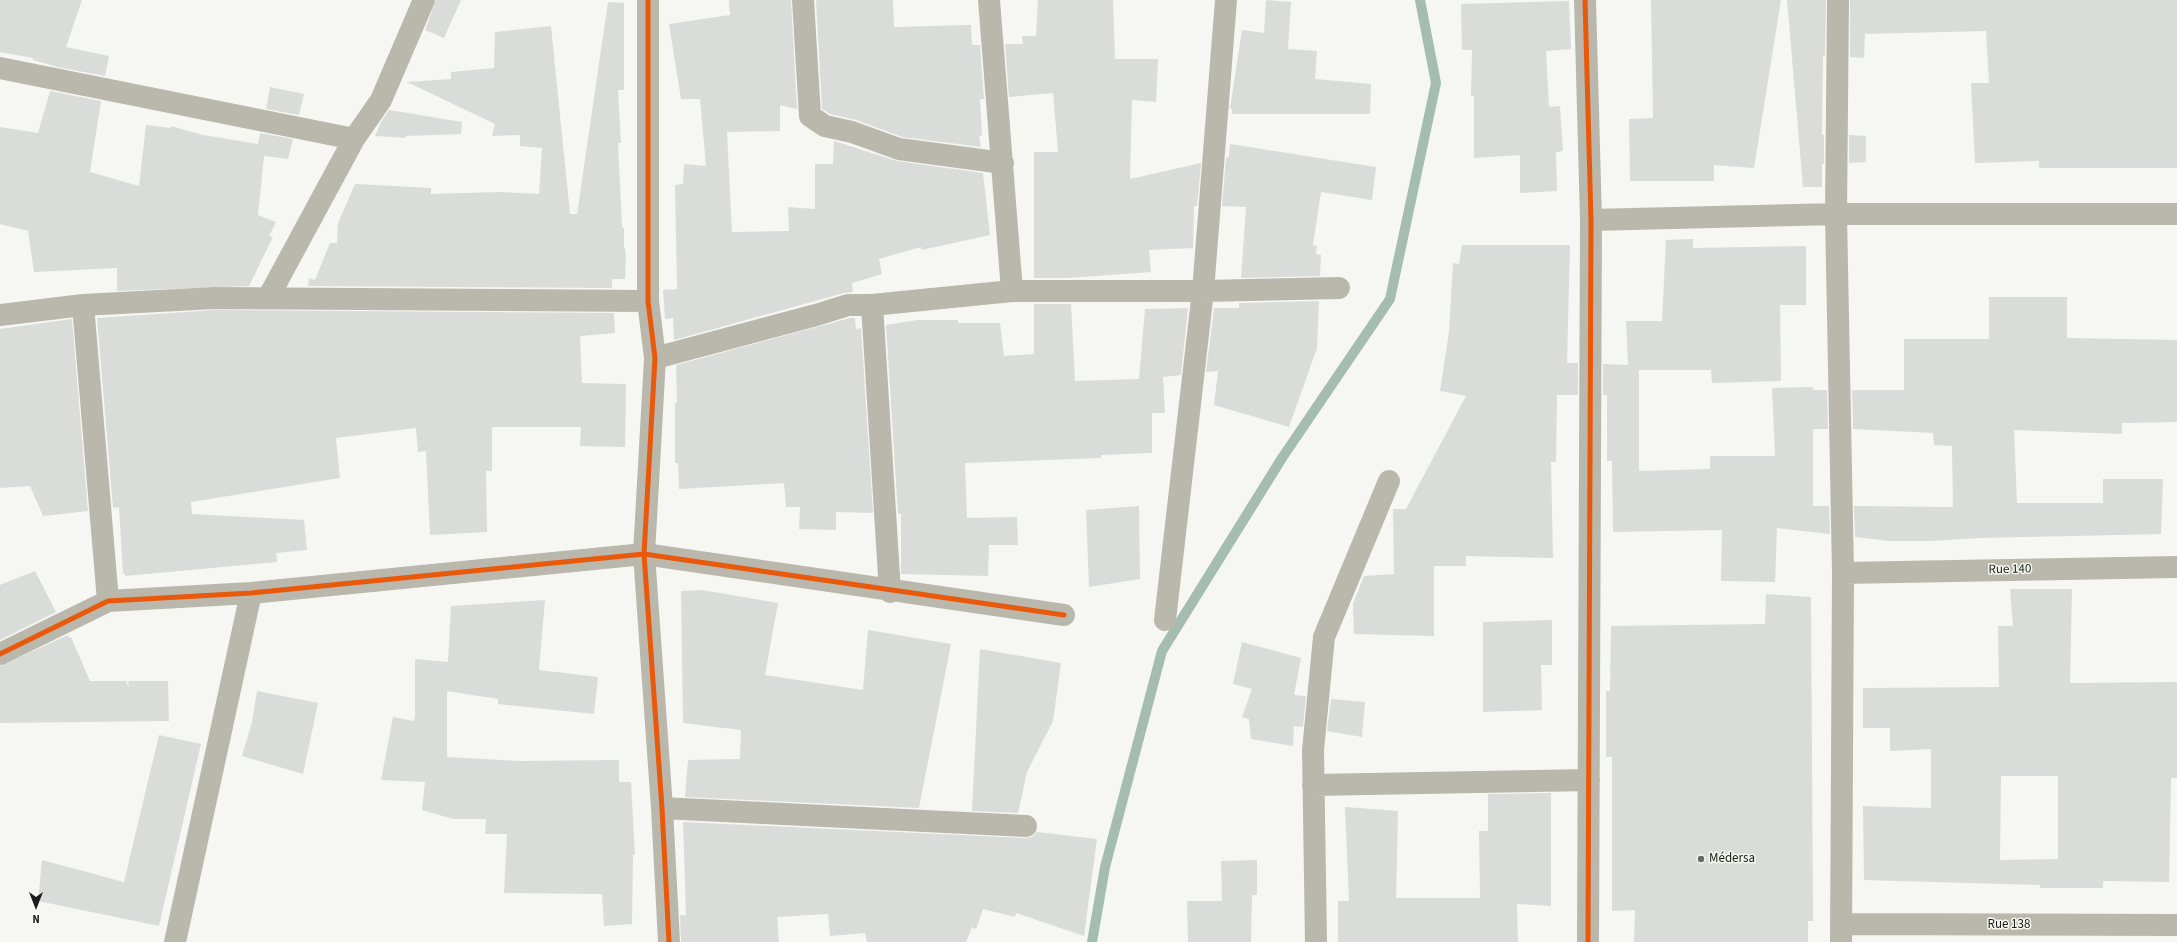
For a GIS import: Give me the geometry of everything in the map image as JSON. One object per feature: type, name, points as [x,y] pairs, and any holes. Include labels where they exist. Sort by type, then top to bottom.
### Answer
[{"type":"street","points":[[268,298],[354,139],[381,100],[424,0]]},
{"type":"street","points":[[648,0],[648,301],[655,358],[644,554],[662,808],[669,942]]},
{"type":"street","points":[[803,0],[810,116],[825,126],[852,132],[900,149],[1003,163]]},
{"type":"street","points":[[989,0],[1012,291]]},
{"type":"street","points":[[1165,620],[1203,292],[1226,0]]},
{"type":"street","points":[[1585,0],[1591,220],[1588,942]]},
{"type":"street","points":[[1838,0],[1836,214],[1843,573],[1841,933]]},
{"type":"street","points":[[0,68],[354,139]]},
{"type":"street","points":[[1591,220],[1836,214],[2177,214]]},
{"type":"street","points":[[655,358],[816,315],[848,304],[872,304],[1012,291],[1203,292],[1339,288]]},
{"type":"street","points":[[0,315],[83,305],[215,298],[648,301]]},
{"type":"street","points":[[872,304],[890,592]]},
{"type":"street","points":[[83,305],[108,601]]},
{"type":"street","points":[[1316,942],[1313,750],[1324,637],[1389,481]]},
{"type":"street","points":[[0,654],[108,601],[251,593],[644,554],[890,592],[1064,615]]},
{"type":"street","name":"Rue 140","points":[[1843,573],[2177,567]]},
{"type":"street","points":[[175,942],[251,593]]},
{"type":"street","points":[[1313,785],[1589,780]]},
{"type":"street","points":[[662,808],[1026,826]]},
{"type":"street","name":"Rue 138","points":[[1841,933],[2177,925]]},
{"type":"building","points":[[0,0],[82,0],[66,47],[109,56],[105,76],[57,67],[33,60],[33,58],[0,52]]},
{"type":"building","points":[[436,0],[461,0],[444,38],[425,30]]},
{"type":"building","points":[[729,0],[791,0],[797,109],[780,105],[780,131],[727,132],[732,232],[789,231],[788,207],[815,209],[815,164],[833,164],[834,141],[897,161],[983,173],[990,235],[922,250],[921,247],[879,259],[882,274],[852,283],[853,292],[844,293],[674,340],[673,318],[665,319],[663,290],[677,289],[675,185],[683,184],[684,164],[706,166],[700,99],[681,99],[669,24],[730,15]]},
{"type":"building","points":[[816,0],[893,0],[894,27],[971,25],[972,45],[980,45],[984,99],[980,99],[982,136],[979,136],[981,147],[902,137],[856,120],[830,114],[822,109]]},
{"type":"building","points":[[1038,0],[1113,0],[1115,59],[1158,59],[1156,102],[1132,100],[1130,179],[1201,163],[1197,206],[1194,206],[1193,248],[1149,250],[1151,272],[1069,278],[1034,278],[1034,152],[1058,152],[1053,93],[1009,97],[1005,44],[1023,44],[1022,36],[1036,36]]},
{"type":"building","points":[[1266,0],[1291,2],[1288,49],[1317,51],[1315,79],[1371,84],[1370,114],[1232,114],[1232,109],[1230,108],[1242,30],[1264,33]]},
{"type":"building","points":[[1651,0],[1781,0],[1754,168],[1714,165],[1714,181],[1630,181],[1629,119],[1653,118]]},
{"type":"building","points":[[1787,0],[1826,0],[1825,56],[1823,56],[1822,135],[1824,135],[1824,164],[1822,164],[1822,187],[1803,187]]},
{"type":"building","points":[[1850,0],[2177,0],[2177,168],[2039,168],[2039,161],[1975,163],[1971,83],[1989,83],[1986,31],[1865,34],[1864,58],[1850,57]]},
{"type":"building","points":[[1569,1],[1571,49],[1546,51],[1549,107],[1560,106],[1563,151],[1556,152],[1557,191],[1520,193],[1520,155],[1474,158],[1474,96],[1471,96],[1472,50],[1462,50],[1461,4]]},
{"type":"building","points":[[608,2],[624,3],[624,90],[618,90],[621,143],[618,143],[622,227],[624,228],[624,248],[626,256],[625,279],[612,279],[612,288],[308,286],[309,278],[315,280],[330,243],[337,243],[338,223],[355,184],[431,188],[431,194],[499,192],[539,194],[542,148],[520,146],[520,135],[492,136],[495,124],[407,82],[451,79],[451,72],[494,68],[495,32],[551,26],[570,214],[577,214]]},
{"type":"building","points":[[270,87],[304,94],[299,115],[266,109]]},
{"type":"building","points":[[50,91],[101,101],[90,172],[139,186],[146,125],[171,128],[171,126],[203,135],[258,144],[260,133],[293,139],[288,159],[264,156],[258,215],[276,222],[269,236],[273,237],[249,286],[117,291],[117,268],[34,272],[28,231],[0,224],[0,127],[38,133]]},
{"type":"building","points":[[389,110],[462,122],[461,134],[406,136],[406,138],[375,136],[381,122]]},
{"type":"building","points":[[1849,135],[1866,136],[1866,162],[1849,163]]},
{"type":"building","points":[[1230,144],[1376,167],[1372,200],[1321,192],[1313,245],[1317,246],[1316,254],[1321,255],[1320,276],[1241,278],[1246,207],[1222,206],[1226,158],[1229,157]]},
{"type":"building","points":[[1693,239],[1693,248],[1806,246],[1806,305],[1780,305],[1781,381],[1712,383],[1711,370],[1639,370],[1639,471],[1710,469],[1710,456],[1775,456],[1772,388],[1813,387],[1813,390],[1827,390],[1828,429],[1813,429],[1813,506],[1829,506],[1830,534],[1777,528],[1775,582],[1721,581],[1722,530],[1613,532],[1612,461],[1607,461],[1607,395],[1603,395],[1603,364],[1628,365],[1626,321],[1662,321],[1666,240]]},
{"type":"building","points":[[1462,245],[1570,245],[1567,363],[1578,363],[1578,395],[1557,395],[1556,462],[1551,462],[1553,558],[1466,556],[1466,566],[1434,566],[1434,636],[1354,634],[1353,604],[1364,576],[1394,574],[1393,509],[1406,509],[1466,396],[1440,391],[1449,332],[1453,263],[1459,264]]},
{"type":"building","points":[[1989,297],[2067,297],[2067,338],[2177,340],[2177,422],[2122,423],[2122,434],[2014,430],[2017,503],[2103,503],[2103,479],[2163,479],[2161,534],[1981,538],[1929,541],[1889,541],[1855,537],[1854,506],[1953,507],[1952,446],[1934,445],[1933,433],[1853,429],[1852,390],[1904,390],[1904,339],[1989,339]]},
{"type":"building","points":[[1319,301],[1317,348],[1289,427],[1214,405],[1218,371],[1206,372],[1214,308],[1239,308],[1239,303]]},
{"type":"building","points":[[1034,304],[1071,304],[1075,381],[1139,379],[1145,309],[1188,308],[1181,375],[1163,377],[1165,413],[1152,413],[1152,453],[1101,455],[1101,458],[965,463],[967,518],[1017,517],[1018,545],[989,545],[988,576],[901,574],[901,514],[898,514],[886,325],[917,320],[958,320],[958,323],[1000,323],[1004,356],[1034,354]]},
{"type":"building","points":[[215,310],[614,313],[615,333],[580,336],[582,383],[626,384],[625,447],[580,446],[581,427],[492,427],[492,471],[486,471],[487,532],[430,535],[426,451],[418,452],[416,428],[336,438],[340,478],[191,502],[192,514],[304,520],[307,550],[276,553],[277,562],[125,576],[125,574],[123,574],[119,507],[113,508],[97,318]]},
{"type":"building","points":[[850,318],[855,318],[856,329],[861,328],[873,513],[836,512],[836,530],[799,529],[800,507],[786,507],[784,483],[679,489],[678,463],[675,463],[675,403],[677,403],[676,365]]},
{"type":"building","points":[[72,319],[88,511],[43,516],[30,486],[0,488],[0,329]]},
{"type":"building","points":[[1139,506],[1140,579],[1089,587],[1086,510]]},
{"type":"building","points":[[35,571],[56,612],[0,640],[0,585]]},
{"type":"building","points":[[2010,589],[2072,589],[2070,683],[2177,682],[2177,778],[2171,778],[2169,882],[2103,881],[2103,888],[2040,888],[2040,885],[1864,880],[1863,806],[1931,808],[1931,749],[1890,751],[1890,728],[1863,728],[1863,688],[1999,687],[1998,626],[2013,626]],"holes":[[[2001,776],[2058,776],[2058,859],[2000,860]]]},
{"type":"building","points":[[702,590],[778,603],[765,675],[863,690],[868,630],[951,644],[919,808],[685,797],[688,760],[740,759],[741,730],[683,723],[681,591]]},
{"type":"building","points":[[1766,594],[1811,597],[1813,921],[1808,921],[1808,942],[1634,942],[1635,910],[1612,911],[1612,757],[1606,757],[1606,691],[1610,691],[1611,626],[1765,624]]},
{"type":"building","points":[[545,600],[539,670],[598,677],[594,714],[498,704],[498,699],[447,691],[447,757],[520,761],[619,760],[619,782],[631,782],[635,855],[633,855],[632,924],[604,926],[602,894],[504,893],[507,834],[485,834],[486,819],[453,819],[422,810],[425,782],[381,780],[393,717],[414,721],[415,659],[448,662],[451,606]]},
{"type":"building","points":[[1552,620],[1552,665],[1541,665],[1542,710],[1483,712],[1483,622]]},
{"type":"building","points":[[68,635],[69,638],[71,637],[90,681],[126,681],[129,688],[128,681],[168,681],[169,721],[0,723],[0,666]]},
{"type":"building","points":[[1242,642],[1301,658],[1294,695],[1306,696],[1303,727],[1294,726],[1293,746],[1251,739],[1249,719],[1242,717],[1252,689],[1233,684]]},
{"type":"building","points":[[980,649],[1061,663],[1053,721],[1027,772],[1018,813],[972,811]]},
{"type":"building","points":[[257,691],[318,703],[303,774],[242,756],[252,722]]},
{"type":"building","points":[[1331,699],[1365,702],[1362,737],[1327,731]]},
{"type":"building","points":[[159,735],[201,744],[159,926],[38,901],[42,860],[124,882]]},
{"type":"building","points":[[1551,793],[1551,906],[1517,904],[1518,942],[1338,942],[1338,901],[1349,901],[1345,807],[1398,811],[1396,898],[1480,898],[1479,831],[1488,831],[1488,794]]},
{"type":"building","points":[[683,822],[1025,838],[1032,837],[1037,832],[1097,839],[1084,936],[1016,913],[1015,917],[983,909],[976,929],[972,927],[966,942],[867,942],[865,933],[830,936],[828,914],[777,917],[779,942],[681,942],[680,915],[686,915]]},
{"type":"building","points":[[1257,860],[1257,895],[1252,895],[1251,942],[1188,942],[1187,901],[1222,901],[1221,861]]},
{"type":"waterway","points":[[1092,942],[1105,867],[1162,651],[1282,458],[1390,299],[1436,83],[1420,0]]},
{"type":"cycle path","points":[[648,0],[648,301],[655,358],[644,554],[662,808],[669,942]]},
{"type":"cycle path","points":[[1585,0],[1591,220],[1588,942]]},
{"type":"cycle path","points":[[0,654],[108,601],[251,593],[644,554],[1064,615]]},
{"type":"place","name":"Médersa","points":[[1701,859]]}]
